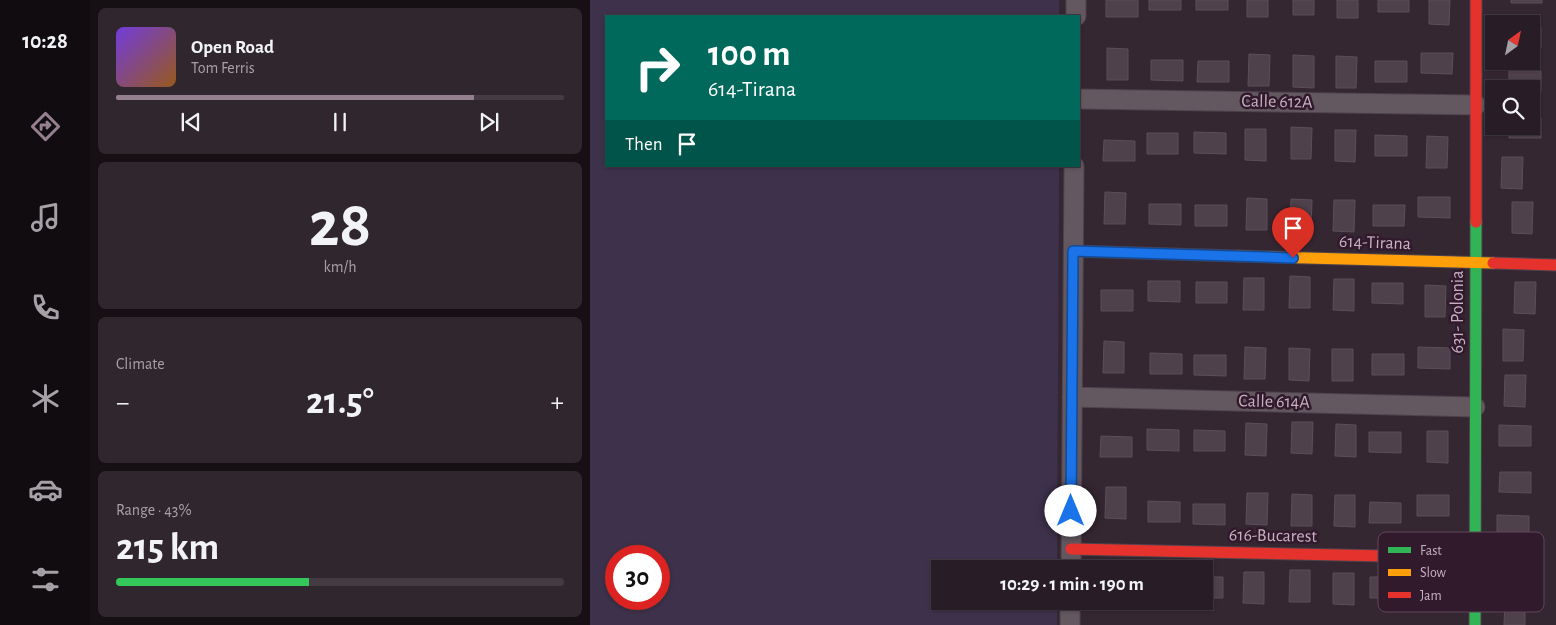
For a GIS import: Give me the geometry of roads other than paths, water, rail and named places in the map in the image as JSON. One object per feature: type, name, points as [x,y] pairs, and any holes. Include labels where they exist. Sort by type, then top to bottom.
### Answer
[{"type":"street","points":[[1076,0],[1076,15]]},
{"type":"street","name":"631- Polonia","points":[[1475,532],[1476,0]]},
{"type":"street","name":"Calle 612A","points":[[1080,99],[1476,105]]},
{"type":"street","points":[[1070,560],[1074,167]]},
{"type":"street","name":"614-Tirana","points":[[1073,251],[1556,265]]},
{"type":"street","name":"Calle 614A","points":[[1072,397],[1475,407]]},
{"type":"street","name":"616-Bucarest","points":[[1071,549],[1378,556]]},
{"type":"street","points":[[1070,610],[1070,625]]},
{"type":"street","name":"631- Polonia","points":[[1475,612],[1475,625]]}]
